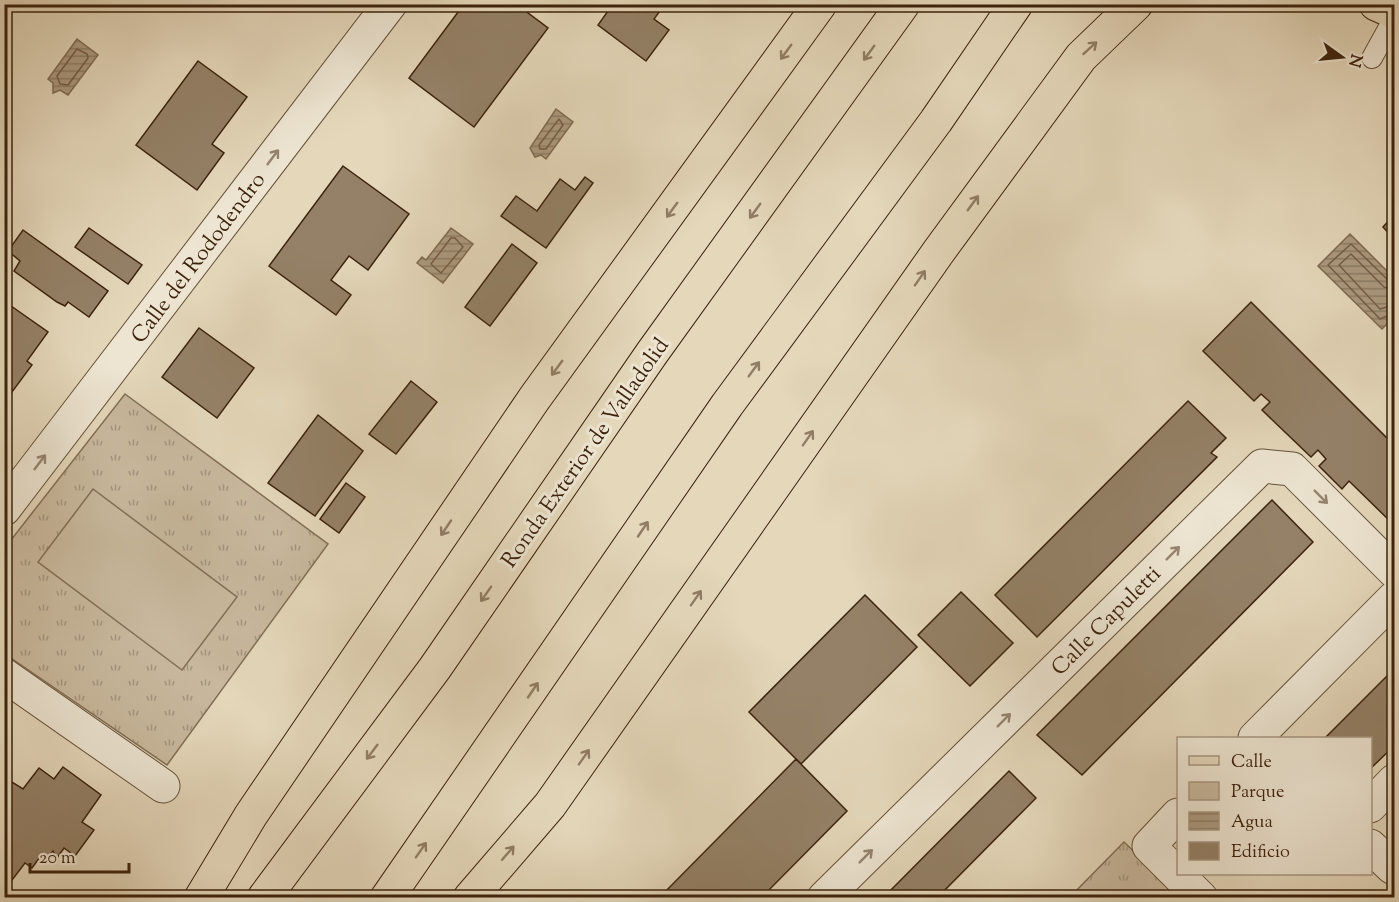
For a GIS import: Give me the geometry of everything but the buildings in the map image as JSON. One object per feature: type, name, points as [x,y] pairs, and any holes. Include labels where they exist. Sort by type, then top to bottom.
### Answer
[{"type":"main road","points":[[201,897],[251,815],[534,399],[820,4]]},
{"type":"main road","name":"Ronda Exterior de Valladolid","points":[[264,897],[435,668],[652,353],[903,4]]},
{"type":"main road","points":[[387,897],[727,405],[936,121],[1016,4]]},
{"type":"main road","points":[[470,897],[550,805],[932,261],[1054,92],[1081,57],[1136,4]]},
{"type":"main road","points":[[1376,4],[1395,12]]},
{"type":"street","name":"Calle del Rododendro","points":[[4,509],[390,4]]},
{"type":"street","name":"Calle Capuletti","points":[[824,897],[1262,466],[1292,469],[1395,571]]},
{"type":"street","points":[[1256,737],[1395,598]]},
{"type":"street","points":[[4,675],[163,786]]},
{"type":"street","points":[[1372,805],[1394,782]]},
{"type":"street","points":[[1177,818],[1149,846],[1177,873]]},
{"type":"street","points":[[1372,847],[1392,867],[1395,865]]},
{"type":"street","points":[[1179,875],[1201,897]]},
{"type":"lane","points":[[1372,58],[1395,18]]},
{"type":"green space","points":[[125,394],[328,544],[167,765],[5,654],[4,549]]},
{"type":"green space","points":[[93,489],[237,597],[182,670],[38,562]]},
{"type":"green space","points":[[1124,842],[1181,897],[1069,898]]},
{"type":"water","points":[[77,39],[98,55],[68,95],[60,90],[53,93],[53,83],[48,79]]},
{"type":"water","points":[[556,109],[573,122],[546,159],[541,155],[535,157],[530,148]]},
{"type":"water","points":[[451,228],[473,244],[443,283],[417,263],[422,257],[426,260]]},
{"type":"water","points":[[1350,234],[1394,278],[1394,317],[1382,329],[1318,266]]}]
